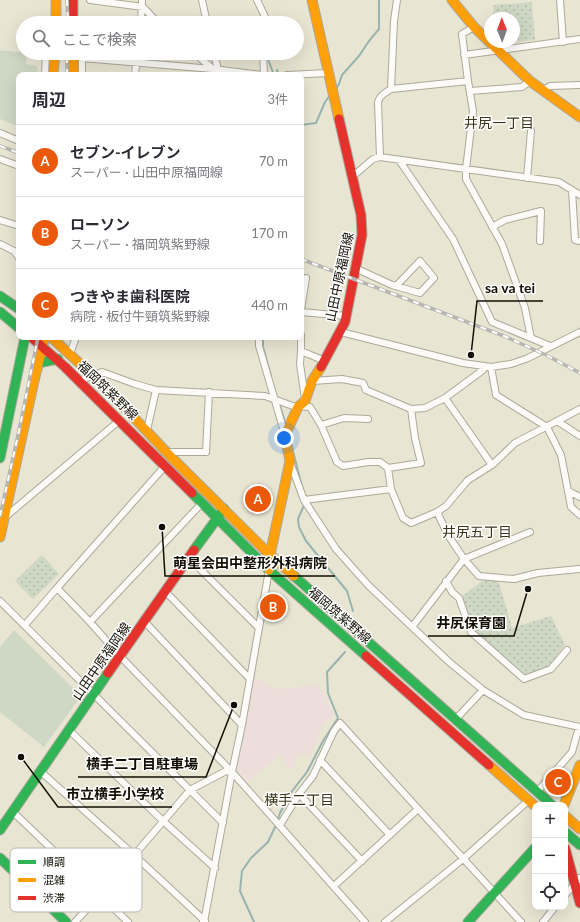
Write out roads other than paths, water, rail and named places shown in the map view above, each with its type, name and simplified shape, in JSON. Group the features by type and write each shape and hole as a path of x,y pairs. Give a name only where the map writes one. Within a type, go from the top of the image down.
{"main road":[{"path":"56,0 56,16"},
{"path":"73,0 74,16"},
{"name":"山田中原福岡線","path":"287,431 299,404 341,332 346,316 362,235 361,215 312,0"},
{"path":"452,0 498,51 530,80 580,117"},
{"path":"53,72 54,60"},
{"path":"73,60 74,72"},
{"path":"0,296 16,307"},
{"path":"0,312 16,325"},
{"path":"0,458 24,340"},
{"name":"福岡筑紫野線","path":"55,340 147,430 270,555 549,802"},
{"path":"0,537 2,520 44,341"},
{"name":"福岡筑紫野線","path":"44,341 58,359 79,381 120,420 268,570 532,803"},
{"path":"38,363 58,359"},
{"path":"268,570 290,461 287,431"},
{"name":"山田中原福岡線","path":"0,830 188,557 224,508"},
{"path":"565,802 580,765"},
{"path":"568,816 580,822"},
{"path":"568,818 580,829"},
{"path":"568,835 580,845"},
{"path":"468,922 532,851"},
{"path":"568,856 577,881 580,903"},
{"path":"0,858 10,868"},
{"path":"56,912 66,922"}],"street":[{"path":"90,0 142,7 151,16"},
{"path":"141,16 142,0"},
{"path":"202,0 205,16"},
{"path":"257,0 265,16"},
{"path":"391,89 394,21 397,0"},
{"path":"560,0 563,42"},
{"path":"474,26 462,34 472,111 466,179 502,244 525,308 531,338"},
{"path":"464,55 580,39"},
{"path":"45,72 46,60"},
{"path":"82,60 82,72"},
{"path":"116,60 228,72"},
{"path":"135,72 136,60"},
{"path":"203,60 216,71"},
{"path":"215,60 216,71"},
{"path":"263,60 263,72"},
{"path":"304,74 328,73"},
{"path":"470,91 522,87 530,80"},
{"path":"380,157 379,99 383,94 391,89 468,81"},
{"path":"543,90 550,86 580,85"},
{"path":"527,178 532,131"},
{"path":"0,133 16,140"},
{"path":"352,177 373,159 380,157 559,182 580,195"},
{"path":"0,159 16,165"},
{"path":"399,160 453,239 492,322 550,346"},
{"path":"572,190 575,240 580,241"},
{"path":"492,227 505,220 542,211 540,241"},
{"path":"0,220 16,225"},
{"path":"0,244 14,251 16,254"},
{"path":"355,268 396,286 420,293 434,278 420,260 396,286"},
{"path":"304,291 306,278"},
{"path":"304,311 346,316"},
{"path":"341,332 463,363 488,366 511,364 528,358 580,332"},
{"path":"70,354 75,340"},
{"path":"259,340 259,346 275,399 287,431"},
{"path":"299,404 301,340"},
{"path":"301,351 325,361"},
{"path":"312,381 342,379 363,383 366,390 411,409 425,408 445,398 488,366"},
{"path":"488,366 496,395 547,427 561,455 572,507 580,516"},
{"path":"79,381 102,372 156,390 265,396 310,407 321,425 337,462 343,466 368,462 380,462 388,468 391,489 403,518 411,523 437,512 446,506 468,480 492,465 515,443 580,409"},
{"path":"147,430 156,390"},
{"path":"167,452 206,452 209,392"},
{"path":"445,398 492,465"},
{"path":"388,468 421,463 415,438 411,409"},
{"path":"321,425 344,418 368,419"},
{"path":"2,520 120,420"},
{"path":"557,421 580,436"},
{"path":"290,461 304,499 336,549 368,585 412,627 483,690 524,715 579,727 572,752 537,792"},
{"path":"25,625 165,466"},
{"path":"304,499 391,489"},
{"path":"568,491 580,497"},
{"path":"90,622 202,503"},
{"path":"437,512 448,535 464,559 479,576 514,579 558,570 580,568"},
{"path":"412,627 464,559 530,532"},
{"path":"188,557 258,628"},
{"path":"204,922 242,725 268,570"},
{"path":"446,581 452,592 458,598 471,632 524,679 551,670 567,650"},
{"path":"57,588 120,656 232,772 365,922"},
{"path":"166,591 250,678"},
{"path":"0,601 223,823"},
{"path":"144,622 242,725"},
{"path":"455,720 483,690"},
{"path":"277,822 313,776 334,731 340,723 521,922"},
{"path":"69,730 163,821 215,868"},
{"path":"320,760 390,835"},
{"path":"40,771 126,848"},
{"path":"140,848 190,790 226,771 232,772"},
{"path":"299,794 362,861"},
{"path":"385,922 532,803"},
{"path":"334,886 418,809"},
{"path":"12,811 51,848"},
{"path":"142,863 204,922"},
{"path":"568,892 577,881"},
{"path":"543,922 553,910"},
{"path":"75,922 84,912"},
{"path":"118,912 128,922"}],"waterway":[{"path":"336,89 342,75 359,56 379,29 379,0"},
{"path":"268,60 273,72"},
{"path":"304,125 316,123 325,102 330,95"},
{"path":"263,340 263,347 271,376"},
{"path":"279,403 286,425"},
{"path":"291,443 302,487"},
{"path":"305,503 298,519 299,527 306,541 347,591 353,611"},
{"path":"254,922 240,891 242,871 251,858 268,842 280,813 292,791 307,772 323,741 338,718 328,693 327,672 345,652"}],"railway":[{"path":"67,0 68,16"},
{"path":"67,60 67,72"},
{"path":"0,146 16,152"},
{"path":"304,260 504,336 546,355 580,373"},
{"path":"0,516 37,340"}],"place":[{"name":"sa va tei","path":"471,355"},
{"name":"セブン-イレブン","path":"258,499"},
{"name":"萌星会田中整形外科病院","path":"162,527"},
{"name":"井尻保育園","path":"528,589"},
{"name":"ローソン","path":"273,607"},
{"name":"横手二丁目駐車場","path":"234,705"},
{"name":"市立横手小学校","path":"21,757"},
{"name":"つきやま歯科医院","path":"558,782"}],"district":[{"name":"井尻一丁目","path":"499,123"},
{"name":"井尻五丁目","path":"477,532"},
{"name":"横手二丁目","path":"299,800"}]}
